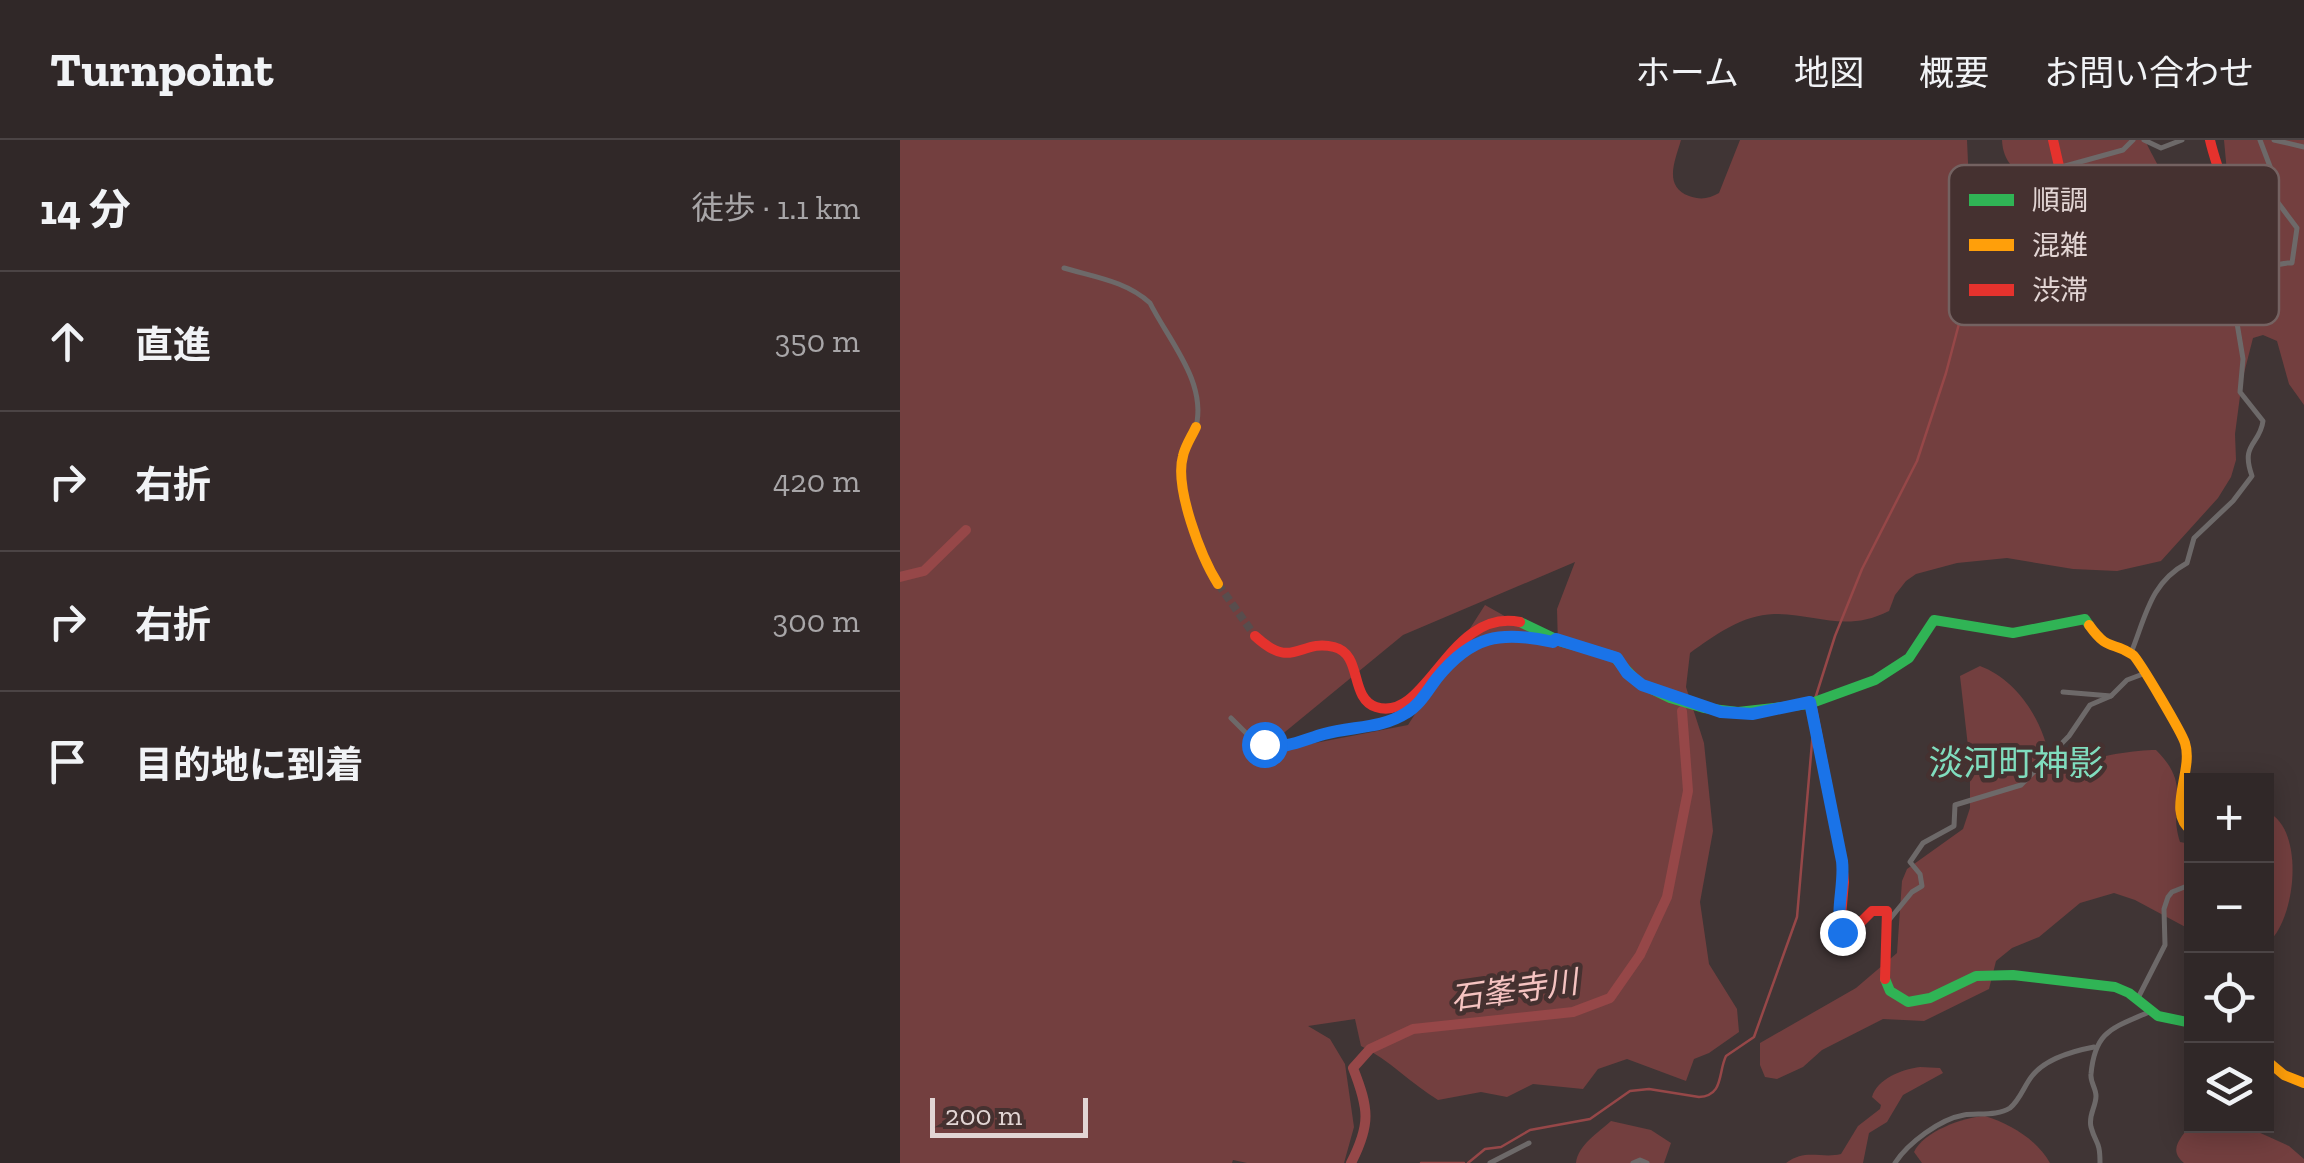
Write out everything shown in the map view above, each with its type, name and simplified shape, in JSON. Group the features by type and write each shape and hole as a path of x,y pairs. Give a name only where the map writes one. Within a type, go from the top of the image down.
{"street":[{"path":"2053,140 2057,165"},
{"path":"2069,165 2123,150 2133,140"},
{"path":"2144,140 2161,148 2182,140"},
{"path":"2210,140 2215,165"},
{"path":"2260,140 2269,165"},
{"path":"2274,140 2304,148"},
{"path":"2279,203 2291,216 2297,237 2292,263 2279,263"},
{"path":"1064,268 1139,292 1150,302 1196,388 1201,409 1182,457 1182,468 1198,555 1218,584"},
{"path":"2131,653 2154,594 2167,574 2187,563 2194,538 2252,476 2248,456 2264,421 2240,392 2244,359 2238,325"},
{"path":"1255,636 1264,647 1282,654 1340,648 1353,662 1367,701 1384,709 1404,706 1458,640 1482,623 1517,620 1556,639 1617,658 1642,685 1721,712 1752,714 1862,686 1900,664 1921,643 1934,620 2013,633 2086,619 2102,643 2131,653 2185,742 2185,773"},
{"path":"1231,718 1249,736 1276,748 1330,732 1377,725 1417,706 1440,675 1471,645 1502,636 1553,642 1556,639"},
{"path":"2143,674 2127,680 2111,696 2094,701 2069,736 2021,785 1955,804 1954,826 1923,843 1910,862 1920,874 1922,886 1889,920 1885,975 1895,996 1906,1002 1920,1002 1970,977 1985,974 2103,984 2138,998 2150,1012 2184,1021"},
{"path":"2063,692 2111,696"},
{"path":"1810,702 1842,861 1840,928 1845,933 1855,931 1878,909 1887,912 1889,920"},
{"path":"2184,782 2179,816 2184,826"},
{"path":"2138,998 2166,945 2164,909 2168,897 2184,887"},
{"path":"2100,1163 2102,1148 2090,1117 2096,1098 2090,1076 2094,1047 2104,1033 2150,1012"},
{"path":"1895,1163 1902,1152 1949,1118 2004,1111 2016,1102 2043,1065 2075,1050 2094,1047"},
{"path":"2274,1067 2304,1083"},
{"path":"1490,1163 1529,1143"},
{"path":"1632,1163 1647,1163"}],"shaded area":[{"path":"900,140 1681,140 1674,164 1676,186 1689,196 1708,198 1719,193 1740,140 1967,140 1968,165 1949,165 1949,325 2279,325 2279,165 2226,165 2224,140 2304,140 2304,405 2289,384 2277,341 2263,335 2253,338 2242,381 2236,460 2231,477 2218,498 2161,561 2117,571 2073,569 2007,558 1957,563 1916,574 1895,595 1889,611 1873,617 1845,622 1762,615 1729,627 1690,653 1686,687 1704,743 1713,831 1700,902 1709,964 1737,1009 1739,1032 1694,1059 1686,1081 1627,1059 1598,1069 1583,1089 1533,1084 1507,1097 1481,1092 1438,1100 1361,1046 1355,1019 1308,1026 1330,1039 1345,1064 1354,1127 1344,1163 900,1163","holes":["1575,562 1557,609 1558,646 1485,605 1408,725 1258,754 1403,635"]},
{"path":"2002,140 2145,140 2159,165 2012,165"},
{"path":"1980,666 2007,682 2037,720 2050,766 2058,771 2120,753 2156,750 2174,774 2176,785 2177,828 2180,842 2184,843 2184,926 2114,893 2080,903 2039,937 2012,948 1996,961 1989,989 1924,1021 1883,1019 1822,1050 1803,1067 1777,1079 1765,1077 1760,1065 1760,1043 1856,988 1897,953 1902,881 1907,869 1963,829 1970,808 1970,764 1960,676"},
{"path":"2274,817 2287,835 2293,874 2285,914 2274,935"},
{"path":"1920,1067 1940,1068 1943,1073 1903,1095 1887,1122 1869,1133 1863,1163 1786,1163 1800,1156 1841,1154 1858,1126 1880,1109 1881,1105 1872,1097 1879,1085 1898,1073"},
{"path":"1985,1116 2022,1134 2050,1163 1922,1163 1914,1152 1926,1138 1945,1127"},
{"path":"1611,1121 1651,1130 1671,1143 1664,1163 1576,1163 1585,1145"},
{"path":"2184,1133 2260,1133 2289,1146 2304,1163 2184,1163 2177,1152"}],"waterway":[{"path":"1815,699 1862,569 1917,461 1959,325"},
{"path":"900,577 924,571 966,530"},
{"name":"石峯寺川","path":"1351,1163 1366,1116 1353,1068 1370,1049 1413,1029 1573,1012 1610,998 1640,955 1667,897 1688,791 1682,711"},
{"path":"1468,1163 1485,1149 1501,1147 1530,1130 1590,1119 1630,1091 1649,1089 1699,1097 1713,1092 1726,1056 1754,1037 1797,917 1813,731"},
{"path":"1421,1163 1464,1163"}],"tunnel":[{"path":"1218,584 1255,636"}],"traffic: fast":[{"path":"1520,622 1562,642 1613,656 1639,683 1670,698 1738,712 1809,704 1875,680 1909,658 1934,620 2013,633 2085,619 2089,625"},
{"path":"1885,979 1890,991 1908,1002 1930,998 1976,976 2013,975 2115,987 2158,1016 2184,1021"}],"traffic: slow":[{"path":"1196,427 1183,456 1182,485 1197,540 1218,584"},
{"path":"2089,625 2106,643 2133,655 2151,682 2185,743 2185,773"},
{"path":"2184,778 2180,803 2184,823"},
{"path":"2274,1067 2304,1083"}],"traffic: jam":[{"path":"2053,140 2059,165"},
{"path":"2210,140 2217,165"},
{"path":"1255,636 1279,652 1322,645 1343,651 1368,702 1376,707 1394,708 1410,699 1475,631 1496,622 1520,622"},
{"path":"1811,703 1842,861 1840,928 1850,933 1872,911 1887,911 1885,979"}],"district":[{"name":"淡河町神影","path":"2016,763"}],"route":[{"path":"1264,744 1276,748 1403,716 1417,706 1464,649 1502,636 1553,642 1556,639 1611,655 1642,685 1721,712 1752,714 1810,702 1842,861 1842,932"}]}
